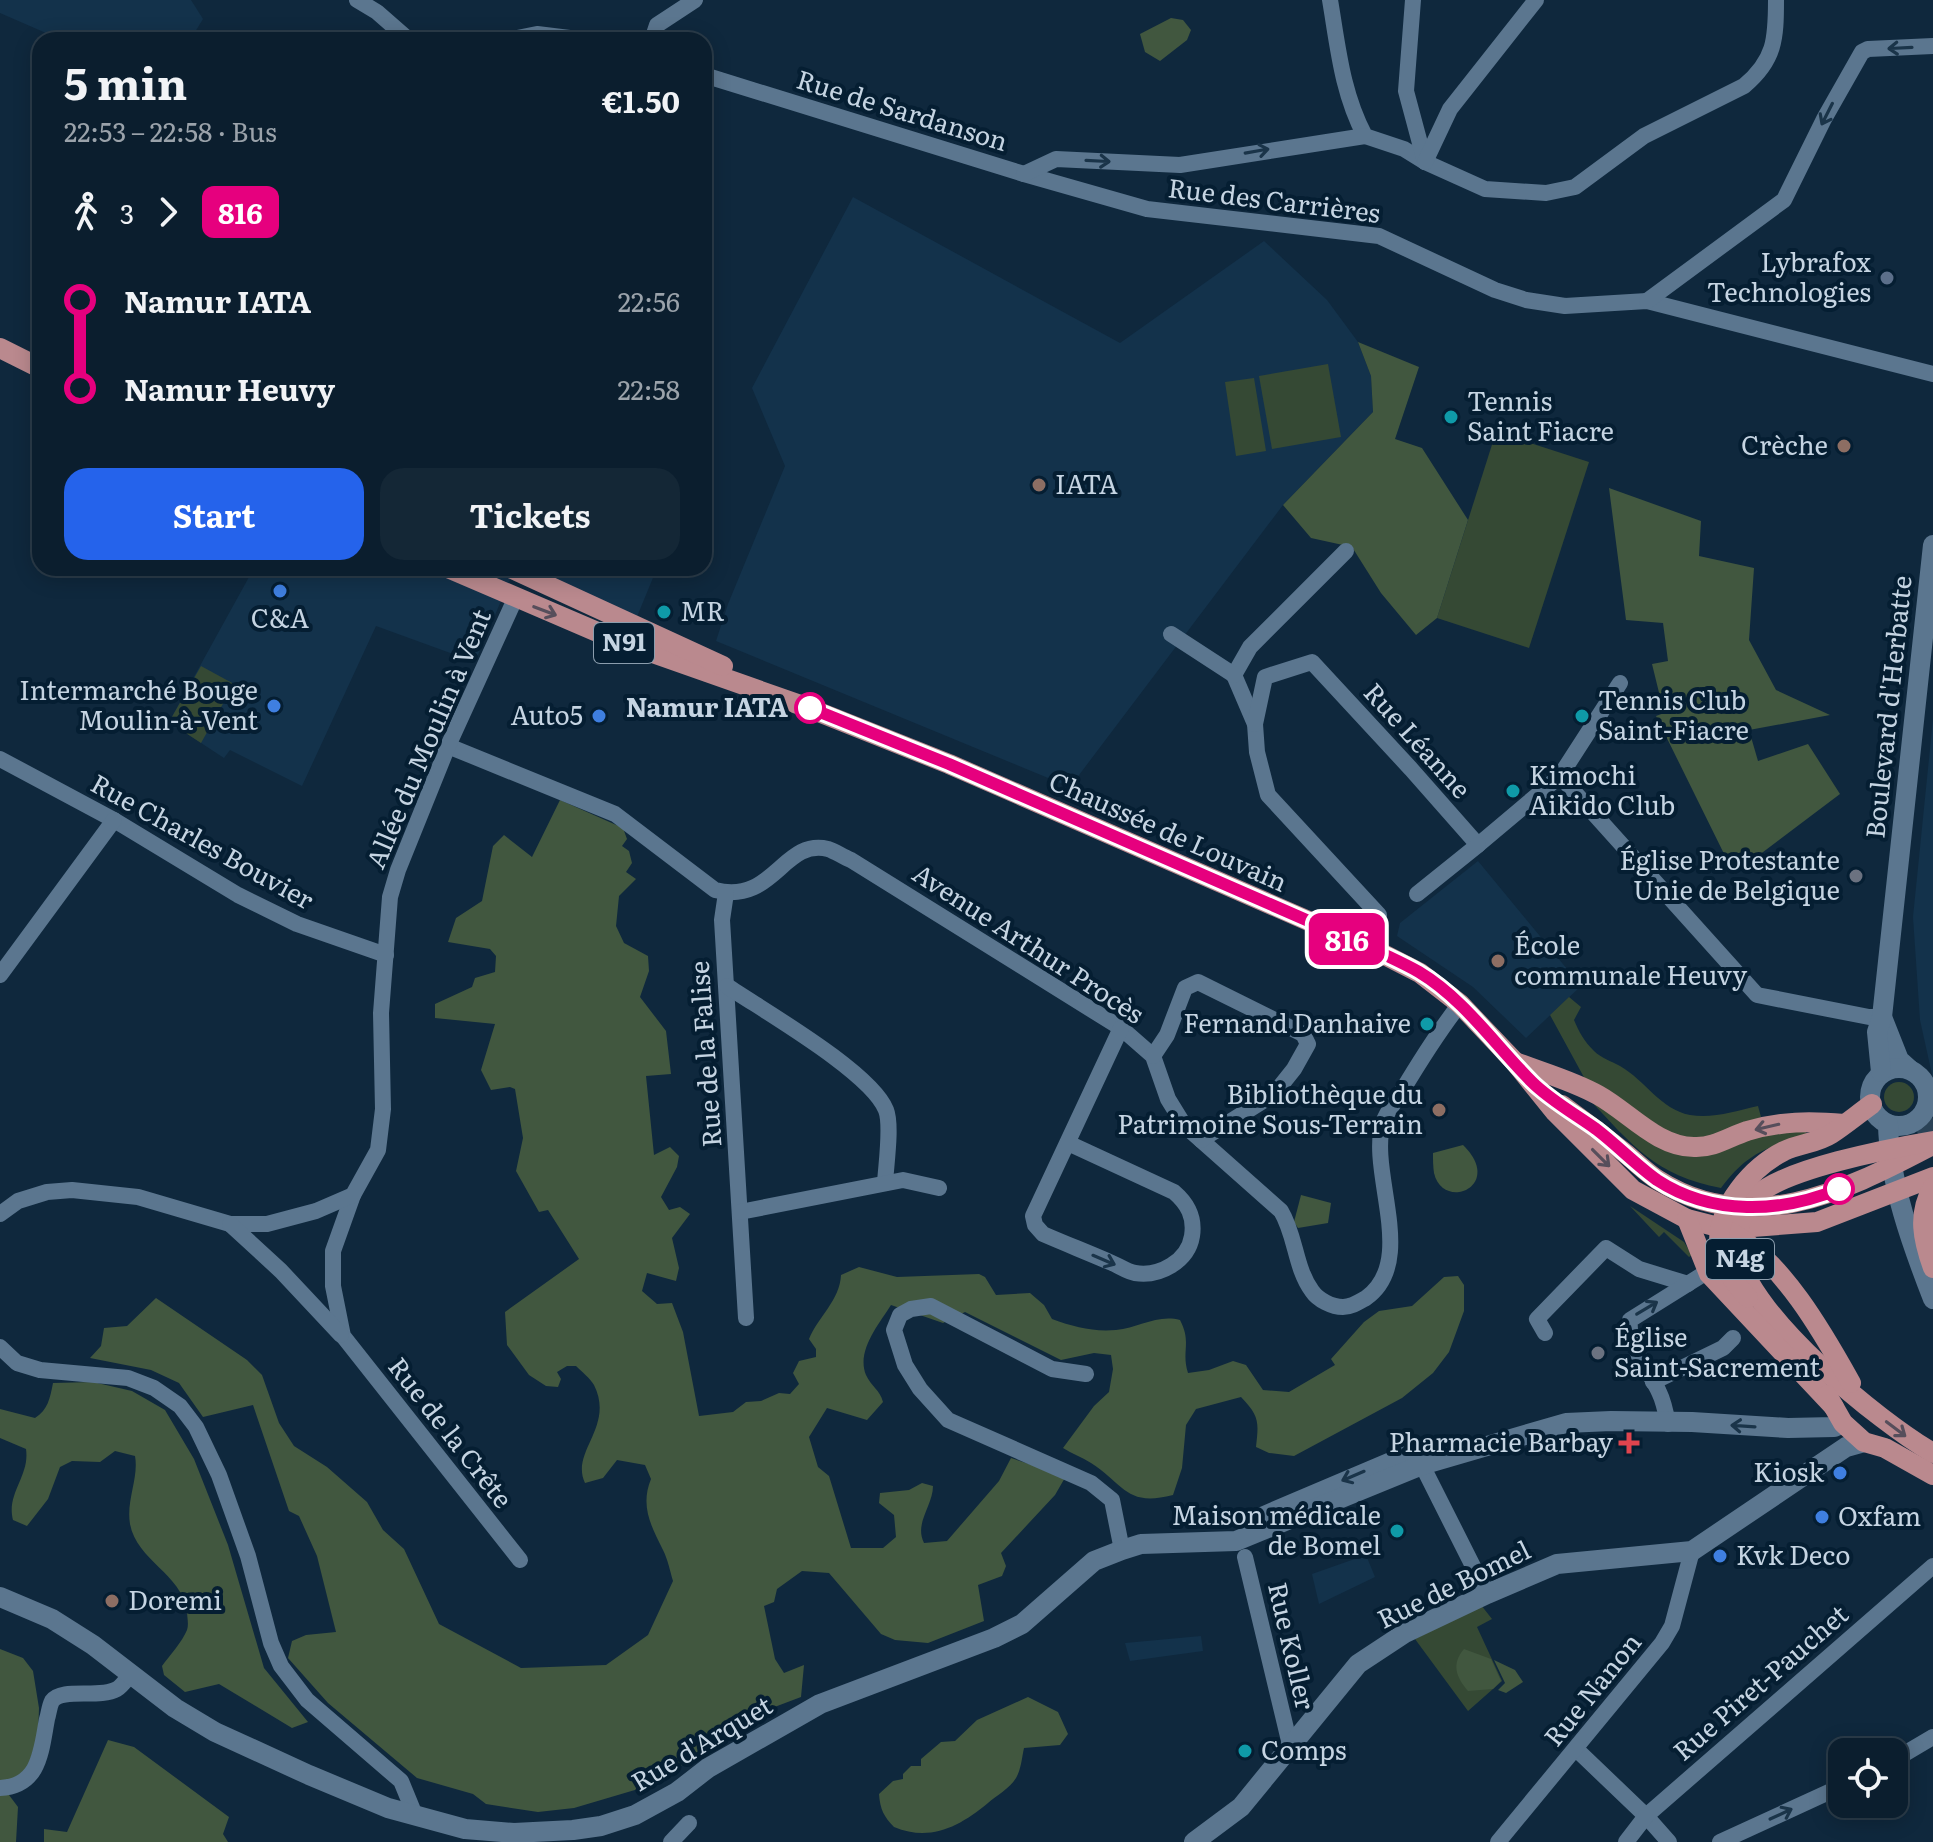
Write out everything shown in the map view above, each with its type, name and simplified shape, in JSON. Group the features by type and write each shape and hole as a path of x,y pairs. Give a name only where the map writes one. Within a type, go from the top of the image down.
{"main road":[{"path":"0,348 32,364"},
{"name":"Chaussée de Louvain","path":"465,576 616,640 806,707 949,764 1375,950 1420,973 1460,1004 1514,1061 1555,1112 1633,1190 1751,1245 1765,1258 1823,1335 1861,1401"},
{"path":"514,576 515,599"},
{"name":"Chaussée de Louvain","path":"527,576 806,707"},
{"path":"588,627 596,607"},
{"path":"1514,1061 1599,1095 1669,1143 1705,1147 1746,1132 1805,1120 1844,1124"},
{"name":"N91","path":"1533,1084 1657,1179 1679,1191 1737,1207 1770,1207 1817,1198 1888,1169 1933,1143"},
{"path":"1772,1313 1747,1297 1726,1270 1719,1245 1722,1221 1744,1183 1760,1167 1785,1151 1829,1136 1872,1104"},
{"name":"N4g","path":"1933,1143 1880,1150 1784,1178 1764,1188 1752,1199 1742,1218 1738,1236 1738,1254 1755,1290 1803,1349 1897,1432 1933,1453"},
{"path":"1933,1177 1817,1222 1793,1226 1706,1224 1709,1274 1864,1442 1885,1448 1933,1475"},
{"path":"1933,1187 1925,1200 1922,1222 1924,1243 1933,1268"},
{"path":"1803,1349 1838,1415"}],"street":[{"path":"357,0 400,32"},
{"path":"655,32 657,25 695,0"},
{"path":"1330,0 1344,86 1365,136 1404,149 1485,189 1546,193 1575,187 1644,136 1726,96 1757,75 1773,49 1776,0"},
{"path":"1413,0 1406,91 1425,162"},
{"path":"1425,162 1450,109 1536,0"},
{"path":"1647,301 1784,200 1858,56 1868,49 1933,46"},
{"name":"Rue de Sardanson","path":"712,77 1024,174 1056,159 1180,165 1365,136"},
{"name":"Rue des Carrières","path":"1024,174 1147,209 1379,236 1495,290 1526,300 1565,306 1647,301 1933,374"},
{"name":"Boulevard d'Herbatte","path":"1881,1072 1877,1032 1882,1017 1933,545"},
{"path":"1234,675 1250,647 1346,551"},
{"name":"Allée du Moulin à Vent","path":"353,1195 378,1150 383,1109 381,1013 390,897 448,746 515,599"},
{"path":"1171,634 1234,675 1255,724 1259,763 1268,795 1379,915 1375,950"},
{"name":"Rue Léanne","path":"1255,724 1265,677 1312,662 1478,845"},
{"path":"1417,894 1560,776 1620,683"},
{"path":"448,746 615,814 715,890 726,893"},
{"name":"Rue Charles Bouvier","path":"0,759 114,820 238,895 285,919 386,955"},
{"path":"1560,776 1757,995 1882,1017"},
{"path":"0,975 114,820"},
{"name":"Avenue Arthur Procès","path":"726,893 744,892 768,881 791,857 808,849 827,849 851,860 1121,1028 1153,1056 1175,1112 1201,1140 1281,1211 1289,1225 1306,1282 1314,1294 1330,1305 1343,1307 1355,1305 1376,1290 1386,1273 1390,1233 1380,1144 1383,1121 1434,1037 1460,1004"},
{"name":"Rue de la Falise","path":"726,893 722,920 746,1318"},
{"path":"1153,1056 1167,1035 1185,988 1198,982 1303,1034 1308,1044 1294,1069 1274,1094 1201,1140"},
{"path":"727,986 862,1077 881,1100 888,1113 885,1183"},
{"name":"Boulevard d'Herbatte","path":"1882,1017 1894,1050 1909,1069"},
{"path":"1068,1143 1174,1192 1186,1203 1191,1216 1192,1234 1187,1250 1174,1266 1135,1273 1043,1234 1035,1225 1033,1216 1121,1028"},
{"path":"1900,1067 1909,1069 1924,1083 1927,1092 1925,1109 1914,1122 1898,1127 1877,1115 1871,1090 1881,1072 1900,1067"},
{"path":"1888,1124 1888,1148 1911,1242 1933,1299"},
{"path":"740,1212 903,1180 939,1188"},
{"path":"0,1214 18,1201 47,1192 72,1190 138,1197 230,1224 267,1224 316,1211 353,1195"},
{"name":"Rue de la Crête","path":"343,1336 333,1286 333,1251 353,1195"},
{"name":"Rue de la Crête","path":"230,1224 281,1271 343,1336 520,1560"},
{"path":"1545,1333 1537,1319 1606,1248 1639,1269 1688,1284"},
{"path":"1668,1424 1660,1394 1632,1337 1630,1320 1709,1274"},
{"path":"1086,1374 1052,1369 931,1306 911,1309 900,1315 894,1330 905,1365 920,1389 948,1420 1091,1483 1112,1500 1122,1550"},
{"path":"1653,1382 1723,1348 1733,1338"},
{"path":"0,1347 17,1363 40,1370 128,1378 154,1388 180,1406 196,1427 219,1475 248,1556 271,1643 281,1666 307,1700 401,1781 415,1815"},
{"path":"1837,1453 1838,1415"},
{"name":"Rue d'Arquet","path":"0,1597 52,1619 93,1645 175,1708 215,1732 388,1808 465,1829 514,1833 601,1826 635,1815 677,1792 708,1768 820,1704 994,1638 1022,1624 1094,1561 1122,1550 1141,1544 1236,1541 1422,1465 1566,1423 1692,1422 1788,1428 1834,1427 1838,1415"},
{"name":"Rue de Bomel","path":"1194,1842 1241,1807 1358,1664 1405,1633 1557,1564 1692,1551 1837,1453 1864,1442"},
{"path":"1422,1465 1487,1594"},
{"name":"Rue Nanon","path":"1498,1842 1662,1643 1672,1626 1692,1551"},
{"name":"Rue Koller","path":"1245,1557 1290,1745"},
{"name":"Rue Piret-Pauchet","path":"1626,1842 1646,1816 1933,1566"},
{"path":"0,1788 18,1785 31,1777 54,1698 66,1693 92,1695 110,1691 119,1688 130,1675"},
{"path":"1908,1752 1933,1737"},
{"path":"1576,1749 1669,1842"},
{"path":"1720,1842 1828,1792"},
{"path":"671,1842 689,1823"}],"shaded area":[{"path":"0,0 191,0 203,19 195,32 44,32 0,13"},
{"name":"IATA","path":"853,197 1120,343 1264,241 1327,300 1358,342 1371,376 1373,412 1283,505 1070,787 716,641 728,604 785,466 752,388"},
{"path":"250,576 512,576 475,662 376,626 302,786 230,750 224,758 169,722"},
{"path":"534,576 654,576 634,624"},
{"path":"1933,719 1933,1079 1920,1020 1913,917"},
{"name":"École communale Heuvy","path":"1478,861 1581,986 1526,1038 1473,987 1397,936 1400,923"},
{"path":"1366,1555 1375,1577 1319,1604 1312,1574"},
{"path":"1201,1636 1203,1651 1130,1661 1125,1643"}],"green space":[{"path":"1171,18 1183,20 1191,30 1187,40 1160,61 1145,52 1140,34"},
{"path":"1358,342 1419,367 1395,439 1422,448 1468,520 1437,618 1416,635 1381,593 1352,547 1311,538 1283,505 1373,412 1371,376"},
{"path":"1328,364 1341,437 1272,449 1259,376"},
{"path":"1254,378 1266,451 1236,456 1225,382"},
{"path":"1496,432 1589,462 1529,648 1437,618"},
{"path":"1609,488 1701,521 1699,556 1754,568 1749,640 1776,690 1830,715 1749,730 1758,761 1808,744 1840,794 1734,874 1656,716 1664,713 1652,664 1668,661 1663,623 1626,620"},
{"path":"201,666 234,684 201,743 169,722"},
{"path":"560,800 623,828 627,839 622,846 629,851 632,863 626,872 636,879 619,896 616,926 624,943 648,956 649,971 640,997 666,1031 671,1074 646,1076 654,1155 670,1147 679,1156 677,1167 661,1197 669,1210 680,1207 690,1214 672,1238 679,1268 676,1281 647,1273 642,1291 657,1304 672,1303 683,1332 699,1416 733,1412 746,1402 761,1401 779,1393 790,1394 799,1384 793,1373 799,1361 816,1357 816,1349 809,1339 837,1292 841,1275 859,1267 897,1277 979,1274 985,1277 996,1295 1030,1293 1044,1305 1052,1319 1084,1328 1116,1330 1156,1320 1180,1320 1184,1328 1188,1373 1209,1370 1233,1361 1246,1365 1263,1390 1289,1392 1335,1365 1331,1359 1364,1322 1379,1311 1412,1306 1444,1277 1458,1276 1464,1285 1464,1311 1449,1352 1433,1373 1402,1398 1294,1456 1269,1453 1256,1447 1256,1419 1241,1397 1196,1409 1186,1425 1182,1468 1173,1495 1145,1498 1127,1492 1091,1463 1063,1448 1094,1406 1109,1392 1113,1369 1111,1355 1094,1353 1061,1360 965,1312 943,1323 891,1305 870,1338 864,1357 866,1375 883,1402 867,1420 827,1408 809,1437 818,1467 829,1476 851,1548 883,1548 896,1537 894,1515 879,1503 880,1493 909,1490 922,1483 933,1486 922,1521 922,1536 924,1543 947,1541 999,1481 1011,1458 1066,1476 1055,1495 1001,1553 1006,1566 1002,1576 978,1585 984,1621 928,1643 895,1640 881,1634 829,1573 802,1571 777,1589 774,1602 764,1606 775,1659 784,1673 804,1665 801,1697 722,1727 706,1751 645,1787 574,1808 538,1812 486,1804 473,1794 417,1778 328,1703 288,1658 292,1641 306,1635 336,1632 317,1556 299,1516 289,1511 253,1405 203,1417 179,1383 151,1370 90,1358 101,1346 104,1328 127,1326 156,1298 247,1360 262,1375 279,1423 294,1446 327,1467 367,1502 383,1530 404,1549 439,1624 521,1668 606,1665 648,1635 673,1581 648,1516 647,1498 651,1479 645,1465 617,1460 603,1478 585,1483 583,1461 599,1414 594,1385 576,1366 567,1366 557,1372 561,1379 558,1387 546,1386 529,1375 507,1345 505,1312 579,1259 548,1210 539,1212 516,1171 523,1138 515,1089 491,1090 481,1070 495,1024 435,1018 435,1004 472,987 475,978 495,972 496,956 490,949 448,942 456,918 482,901 493,846 504,835 532,857"},
{"path":"1569,997 1581,1007 1574,1020 1590,1047 1629,1072 1670,1107 1690,1115 1707,1116 1758,1106 1761,1117 1701,1140 1682,1139 1665,1131 1586,1081 1550,1015"},
{"path":"1899,1082 1910,1086 1914,1097 1910,1108 1899,1112 1888,1108 1884,1097 1888,1086"},
{"path":"1589,1099 1653,1140 1742,1140 1805,1127 1807,1136 1758,1153 1739,1167 1721,1188 1698,1183 1662,1167 1633,1144"},
{"path":"1463,1145 1474,1160 1477,1172 1475,1182 1468,1189 1448,1191 1440,1185 1434,1173 1433,1153"},
{"path":"1301,1195 1331,1203 1328,1223 1298,1228 1294,1222"},
{"path":"1630,1206 1684,1242 1692,1255 1689,1257 1664,1232 1659,1237"},
{"path":"93,1382 132,1391 165,1410 194,1459 228,1545 264,1668 308,1722 292,1728 219,1684 185,1692 164,1675 162,1666 187,1630 187,1611 177,1587 134,1537 129,1515 135,1456 115,1451 100,1462 72,1461 60,1467 48,1499 27,1526 13,1520 13,1501 25,1468 26,1449 0,1438 0,1409 35,1418 46,1407 53,1383"},
{"path":"1481,1605 1492,1619 1477,1627 1502,1681 1468,1711 1415,1639"},
{"path":"0,1649 23,1658 33,1671 39,1708 38,1738 25,1774 0,1783"},
{"path":"1464,1649 1491,1659 1501,1681 1493,1689 1468,1691 1464,1686 1456,1665"},
{"path":"1494,1660 1515,1670 1523,1682 1506,1693 1498,1690 1505,1683"},
{"path":"1028,1697 1058,1712 1068,1734 1060,1745 1024,1748 1013,1782 977,1812 955,1825 944,1830 920,1833 894,1827 885,1816 879,1794 893,1781 903,1779 903,1774 911,1766 921,1766 921,1759 941,1742 955,1741 977,1720"},
{"path":"108,1740 134,1747 229,1817 223,1834 228,1842 44,1842 44,1829 67,1832"},
{"path":"0,1783 18,1807 16,1842 0,1842"}],"tunnel":[{"path":"1920,1115 1933,1142"}],"bus line":[{"name":"816","path":"810,708 949,764 1270,907 1375,950 1420,973 1460,1004 1533,1084 1657,1179 1679,1191 1715,1203 1749,1208 1785,1206 1839,1189"}],"place":[{"name":"Lybrafox Technologies","path":"1887,278"},
{"name":"Tennis Saint Fiacre","path":"1451,417"},
{"name":"Crèche","path":"1844,446"},
{"name":"IATA","path":"1039,485"},
{"name":"C&A","path":"280,591"},
{"name":"MR","path":"664,612"},
{"name":"Intermarché Bouge Moulin-à-Vent","path":"274,706"},
{"name":"Namur IATA","path":"810,708"},
{"name":"Auto5","path":"599,716"},
{"name":"Tennis Club Saint-Fiacre","path":"1582,716"},
{"name":"Kimochi Aikido Club","path":"1513,791"},
{"name":"Église Protestante Unie de Belgique","path":"1856,876"},
{"name":"École communale Heuvy","path":"1498,961"},
{"name":"Fernand Danhaive","path":"1427,1024"},
{"name":"Bibliothèque du Patrimoine Sous-Terrain","path":"1439,1110"},
{"name":"Église Saint-Sacrement","path":"1598,1353"},
{"name":"Pharmacie Barbay","path":"1629,1443"},
{"name":"Kiosk","path":"1840,1473"},
{"name":"Oxfam","path":"1822,1517"},
{"name":"Maison médicale de Bomel","path":"1397,1531"},
{"name":"Kvk Deco","path":"1720,1556"},
{"name":"Doremi","path":"112,1601"},
{"name":"Comps","path":"1245,1751"}]}
